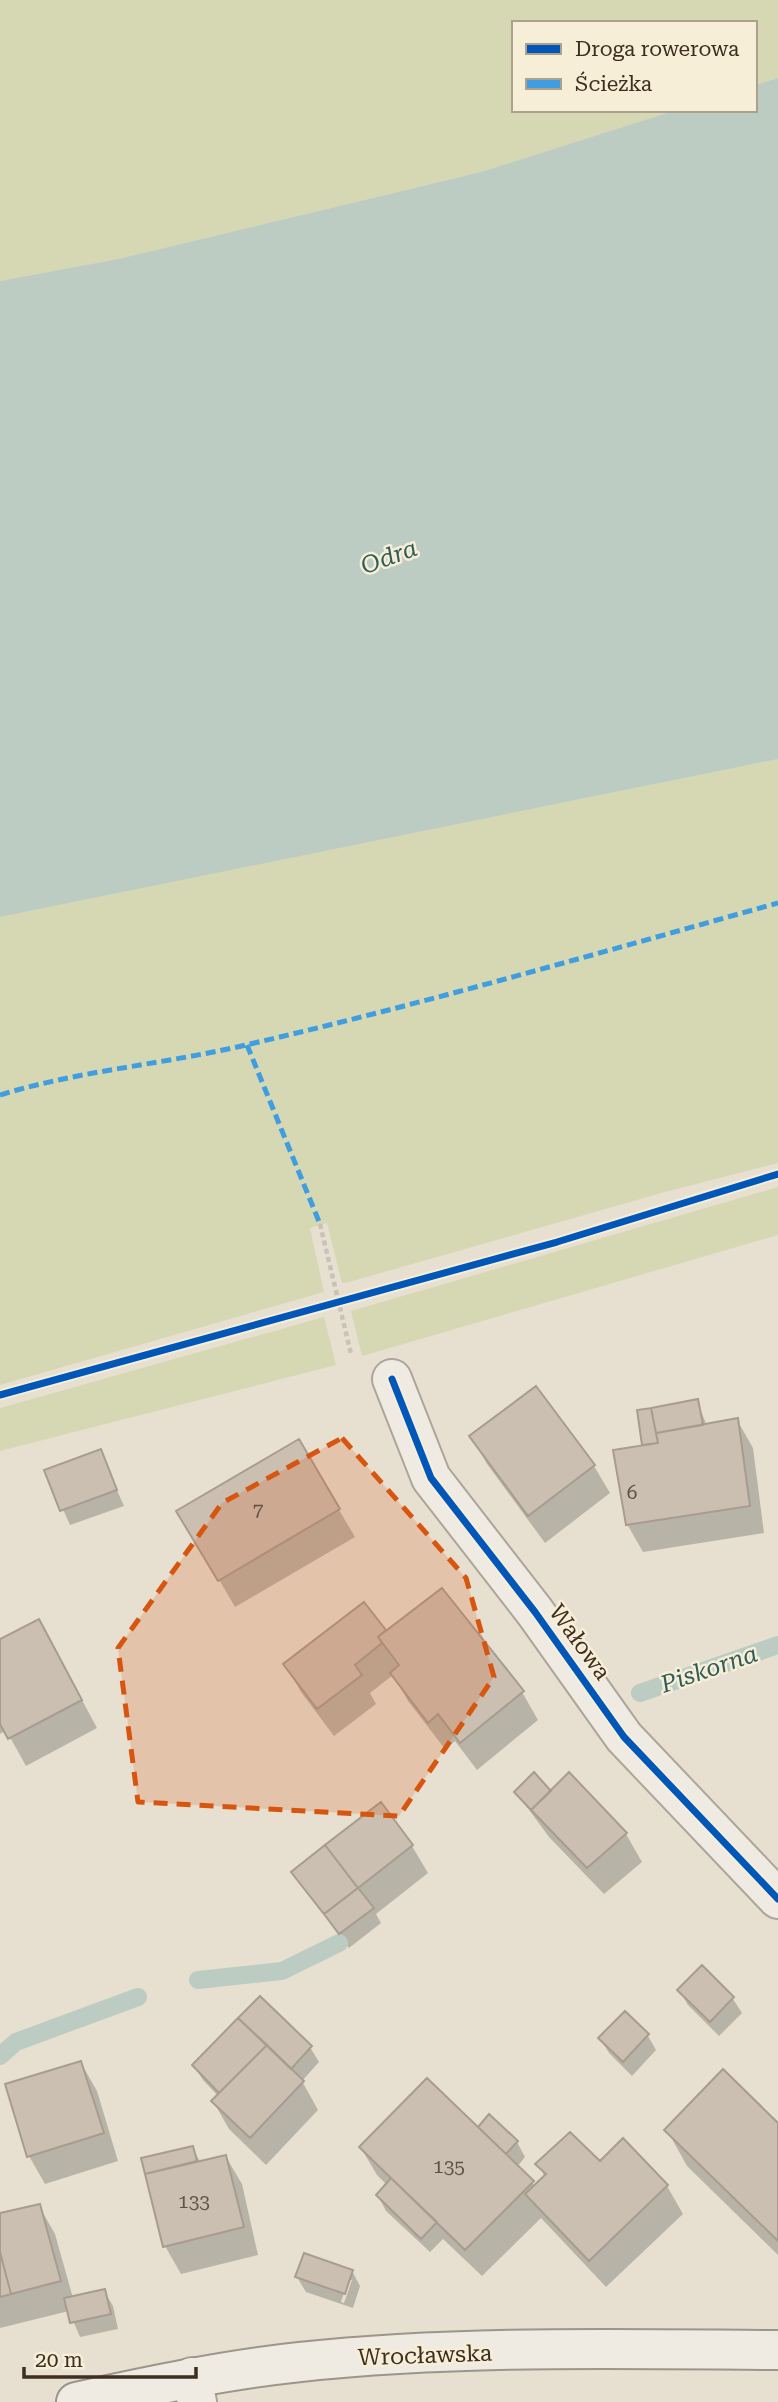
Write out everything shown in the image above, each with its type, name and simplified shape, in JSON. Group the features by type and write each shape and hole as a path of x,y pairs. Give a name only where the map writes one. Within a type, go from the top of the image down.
{"main road":[{"name":"Wałowa","path":"392,1379 431,1478 535,1612 624,1737 778,1899"},
{"name":"Wrocławska","path":"76,2402 194,2390 300,2362 423,2353 778,2350"}],"path":[{"path":"320,1224 354,1364"}],"highlighted area":[{"path":"342,1438 466,1578 494,1677 399,1816 138,1802 118,1648 222,1503"}],"green space":[{"path":"0,0 778,0 778,78 757,84 757,21 512,21 512,112 670,112 481,172 118,259 0,281"},
{"path":"778,759 778,1163 342,1283 327,1223 310,1228 324,1292 0,1385 0,917"},
{"path":"778,1187 778,1235 362,1356 351,1311"},
{"path":"324,1317 336,1365 0,1451 0,1408"}],"water":[{"name":"Odra","path":"778,78 778,759 0,917 0,281 118,259 481,172 670,112 757,112 757,84"}],"building":[{"path":"536,1386 595,1465 528,1516 469,1436"},
{"path":"698,1399 703,1425 656,1433 651,1408"},
{"path":"651,1408 658,1443 642,1445 637,1410"},
{"path":"738,1418 750,1506 626,1525 613,1450 658,1443 656,1433"},
{"path":"299,1439 340,1509 218,1581 176,1511"},
{"path":"101,1449 117,1490 60,1511 44,1470"},
{"path":"442,1588 524,1691 460,1743 438,1714 428,1723 390,1673 399,1665 378,1637"},
{"path":"364,1602 386,1630 378,1637 382,1643 355,1665 362,1675 317,1709 283,1664"},
{"path":"39,1619 82,1700 8,1739 0,1724 0,1639"},
{"path":"534,1772 551,1791 531,1810 514,1792"},
{"path":"569,1772 627,1833 587,1868 531,1810"},
{"path":"381,1802 413,1845 358,1888 325,1845"},
{"path":"325,1845 358,1888 324,1914 291,1872"},
{"path":"358,1888 374,1908 339,1934 324,1914"},
{"path":"702,1965 734,1997 710,2022 677,1990"},
{"path":"260,1996 312,2046 291,2069 238,2018"},
{"path":"625,2011 649,2034 623,2062 598,2038"},
{"path":"238,2018 267,2045 219,2093 192,2065"},
{"path":"267,2045 304,2081 250,2138 211,2101"},
{"path":"81,2061 104,2133 27,2157 5,2084"},
{"path":"723,2069 778,2123 778,2241 664,2130"},
{"path":"427,2078 534,2181 465,2250 359,2147"},
{"path":"489,2114 518,2141 506,2154 478,2127"},
{"path":"570,2132 600,2161 623,2138 668,2185 589,2261 525,2194 546,2174 535,2164"},
{"path":"193,2146 197,2161 145,2174 141,2158"},
{"path":"226,2155 244,2227 163,2247 145,2174"},
{"path":"391,2178 437,2222 421,2239 376,2195"},
{"path":"40,2204 61,2281 11,2294 0,2252 0,2213"},
{"path":"0,2252 11,2294 0,2297"},
{"path":"304,2253 353,2270 345,2294 295,2277"},
{"path":"105,2289 111,2314 70,2323 64,2298"}],"waterway":[{"name":"Piskorna","path":"640,1693 778,1645"},
{"name":"Piskorna","path":"198,1980 282,1971 339,1943"},
{"name":"Piskorna","path":"0,2056 16,2042 138,1997"}],"marked path":[{"path":"0,1095 62,1079 219,1051 382,1012 778,903"},
{"path":"247,1045 320,1224"}],"cycle path":[{"path":"0,1395 557,1242 778,1174"},
{"path":"392,1379 431,1478 535,1612 624,1737 778,1899"}]}
